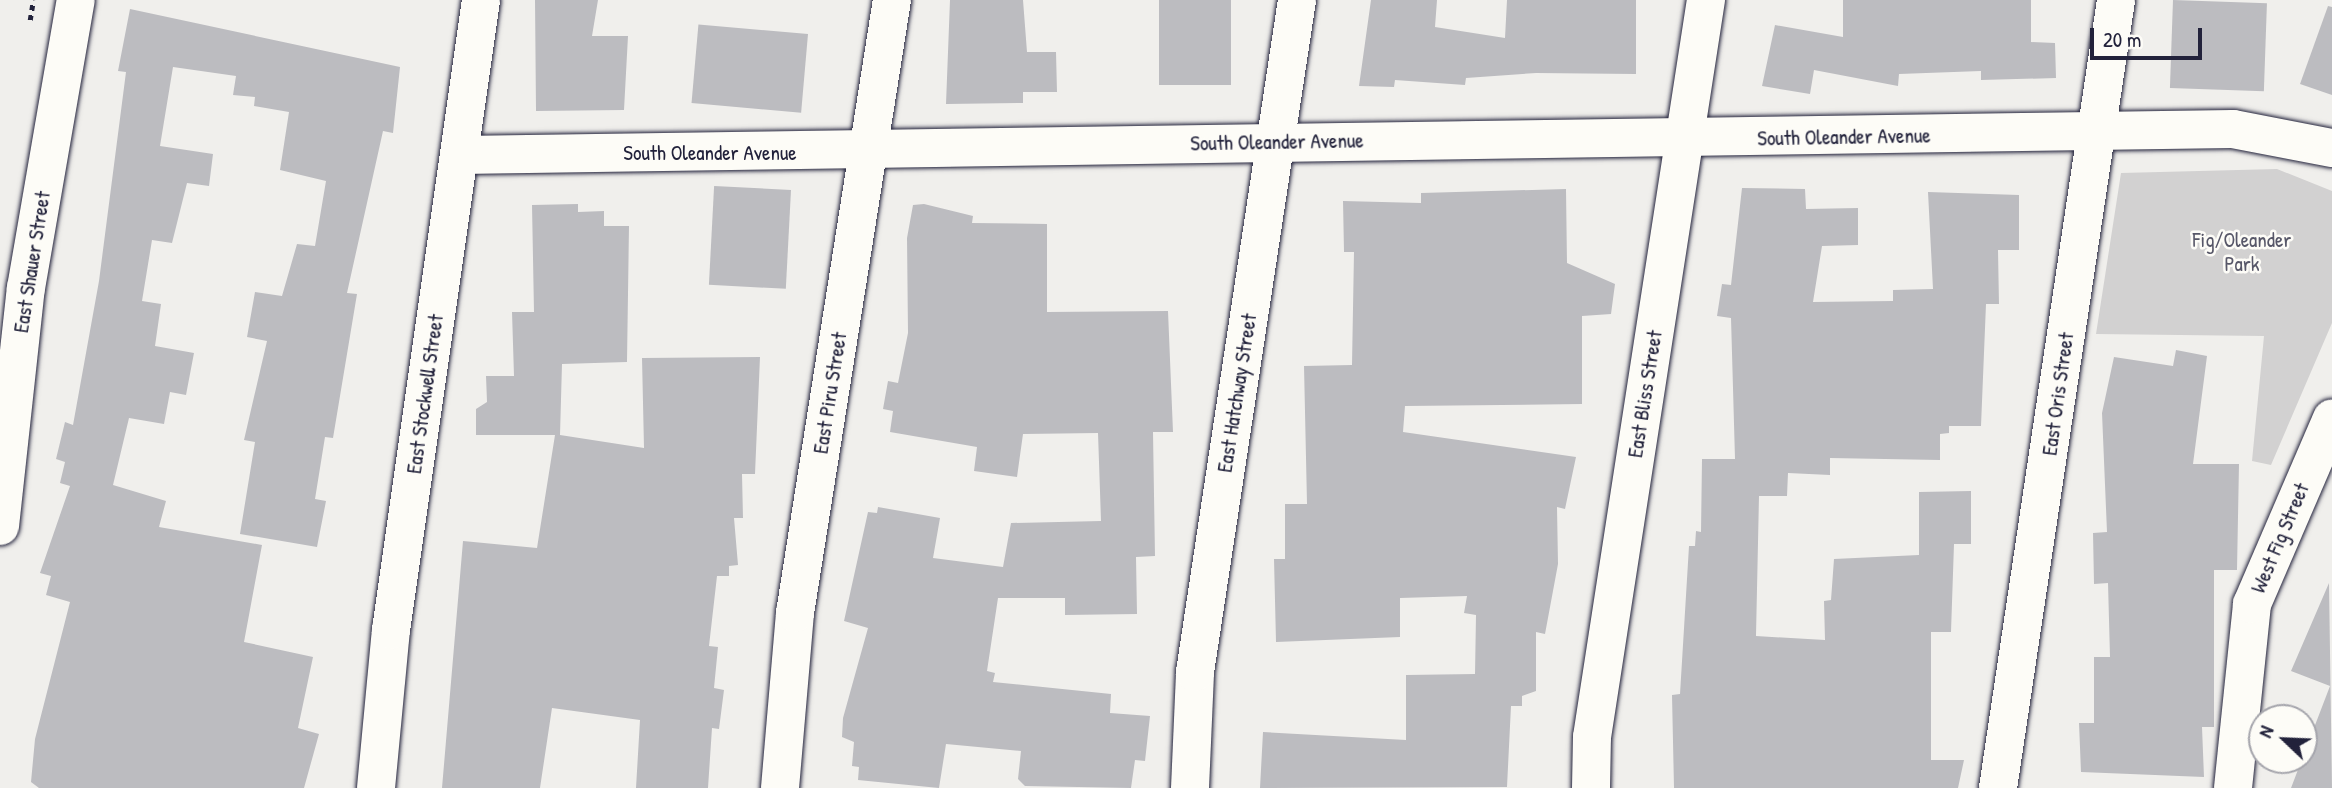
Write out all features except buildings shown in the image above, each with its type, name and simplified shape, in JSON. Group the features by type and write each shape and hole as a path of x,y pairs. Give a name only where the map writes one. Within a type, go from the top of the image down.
{"street":[{"name":"East Shauer Street","path":"0,526 26,288 76,0"},
{"name":"East Stockwell Street","path":"376,788 391,630 481,0"},
{"name":"East Piru Street","path":"780,788 795,613 892,0"},
{"name":"East Hatchway Street","path":"1190,788 1195,672 1297,0"},
{"name":"East Bliss Street","path":"1591,788 1592,737 1706,0"},
{"name":"East Oris Street","path":"1998,788 2116,0"},
{"name":"South Oleander Avenue","path":"460,155 868,152 1275,141 1684,139 2233,129 2332,148"},
{"name":"West Fig Street","path":"2233,788 2252,604 2332,418"}],"green space":[{"name":"Fig/Oleander Park","path":"2277,169 2332,191 2332,323 2271,465 2252,461 2264,336 2096,334 2121,173"}]}
